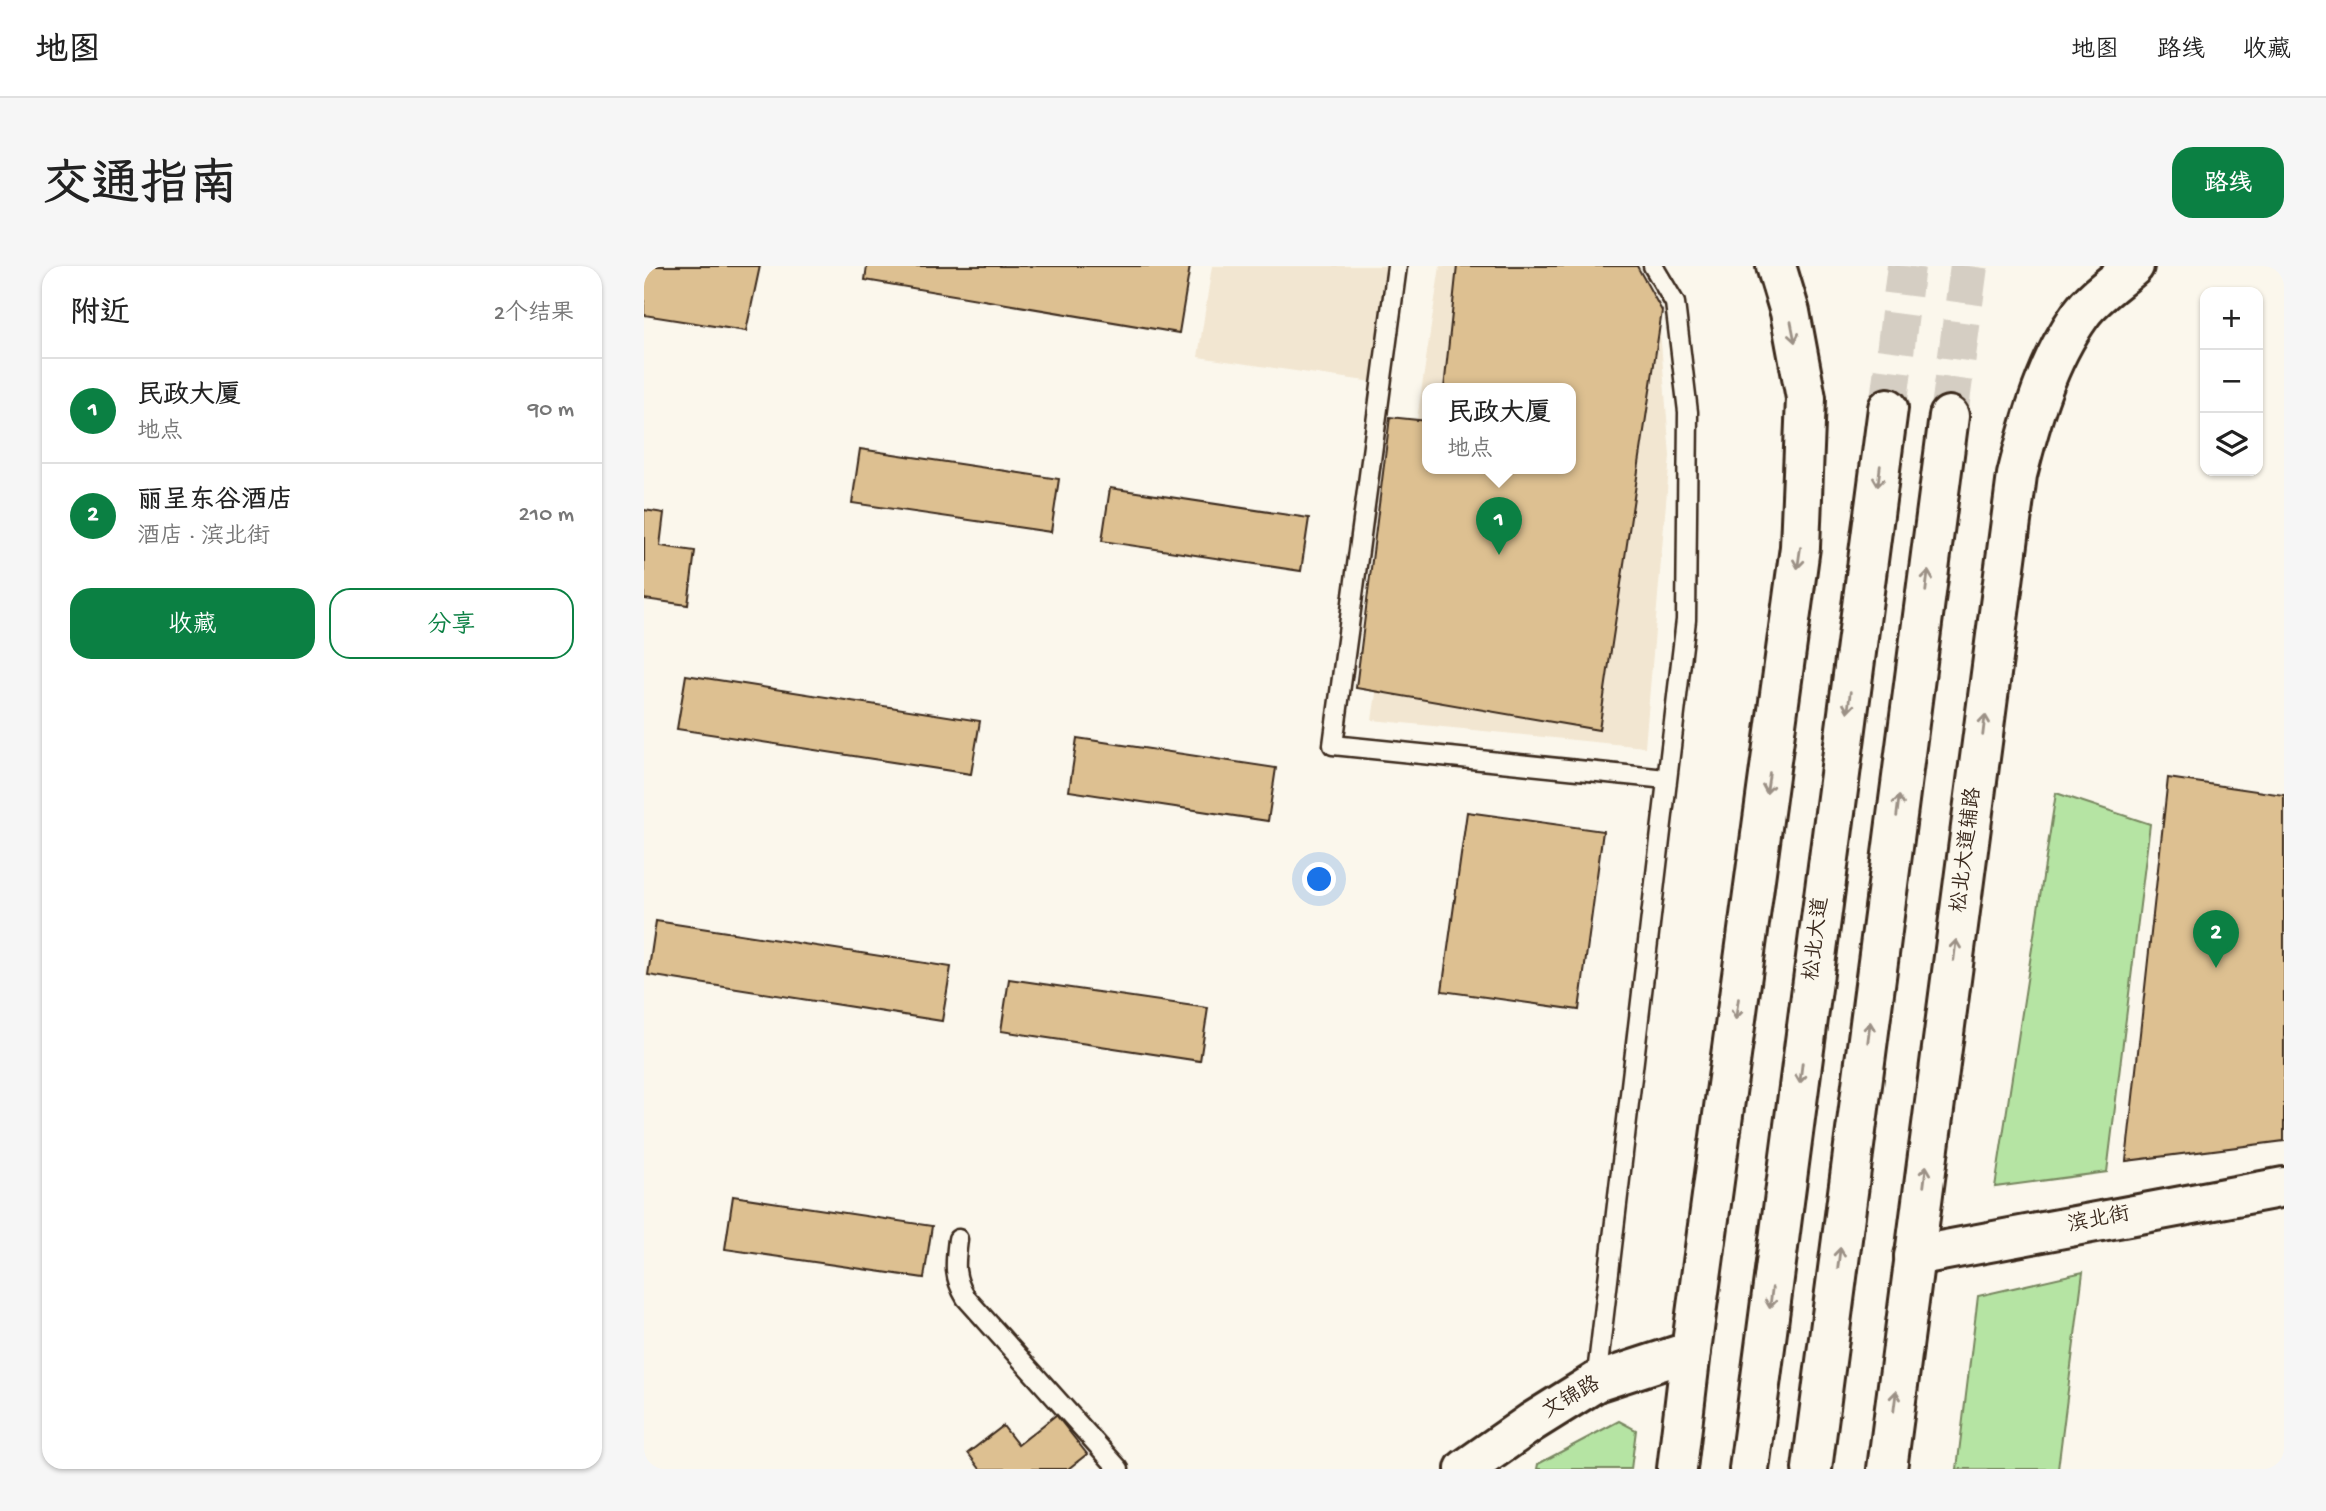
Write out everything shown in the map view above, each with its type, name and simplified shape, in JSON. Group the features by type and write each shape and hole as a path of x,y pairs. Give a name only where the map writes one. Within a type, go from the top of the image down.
{"main road":[{"path":"1677,1469 1800,547 1806,398 1790,312 1776,266"},
{"name":"松北大道辅路","path":"1887,1469 2017,475 2030,423 2045,381 2063,345 2082,312 2134,266"},
{"name":"松北大道","path":"1749,1469 1888,408"},
{"path":"1812,1469 1949,416"},
{"name":"滨北街","path":"1914,1256 2284,1187"},
{"path":"1827,1350 1835,1469"},
{"name":"文锦路","path":"1465,1469 1596,1382 1691,1351"},
{"path":"1733,1469 1759,1395"}],"lane":[{"path":"1397,266 1333,745 1666,779"},
{"path":"1596,1382 1686,620 1688,412 1675,303 1653,266"},
{"path":"958,1239 955,1264 957,1283 966,1298 1119,1469"}],"shaded area":[{"path":"1212,266 1388,266 1373,382 1198,357"},
{"path":"1440,266 1623,266 1659,317 1670,456 1645,747 1372,720 1422,386 1422,474 1576,474 1576,383 1422,383"}],"green space":[{"path":"2056,793 2150,824 2107,1172 1995,1187"},
{"path":"2083,1272 2058,1469 1957,1469 1978,1296"},
{"path":"1619,1421 1636,1430 1631,1469 1537,1469 1538,1464"}],"building":[{"path":"644,266 760,266 746,331 644,315"},
{"path":"867,266 1190,266 1179,333 865,280"},
{"path":"1457,266 1637,266 1662,311 1599,730 1356,688 1390,417 1422,420 1422,474 1576,474 1576,383 1445,383"},
{"path":"860,449 1059,479 1051,532 852,503"},
{"path":"1110,488 1309,518 1301,571 1102,541"},
{"path":"644,510 664,513 660,546 695,551 688,605 644,599"},
{"path":"686,675 980,721 971,774 677,729"},
{"path":"1077,738 1276,768 1268,821 1069,791"},
{"path":"2168,778 2284,795 2284,1141 2126,1161"},
{"path":"1467,812 1603,831 1579,1010 1442,991"},
{"path":"656,921 951,967 942,1021 648,975"},
{"path":"1009,979 1208,1008 1200,1061 1001,1031"},
{"path":"733,1196 932,1226 924,1278 725,1249"},
{"path":"1056,1415 1087,1454 1068,1469 980,1469 968,1453 1003,1426 1018,1445"}],"tunnel":[{"path":"1888,408 1906,266"},
{"path":"1949,416 1969,266"}],"place":[{"name":"民政大厦","path":"1499,555"},
{"name":"丽呈东谷酒店","path":"2216,968"}]}
